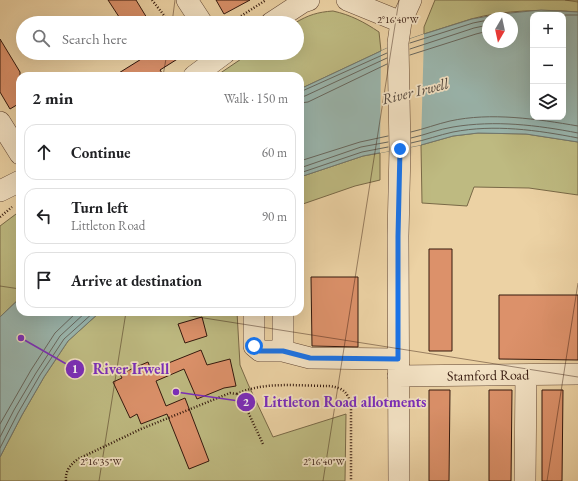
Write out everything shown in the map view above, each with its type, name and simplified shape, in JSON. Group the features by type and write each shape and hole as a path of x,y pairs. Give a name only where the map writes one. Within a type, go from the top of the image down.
{"street":[{"path":"186,0 197,16"},
{"path":"282,16 303,2 309,0"},
{"path":"347,0 401,22"},
{"path":"399,481 398,236 400,149 398,43 401,22 411,0"},
{"path":"199,72 215,60"},
{"path":"0,122 16,148"},
{"path":"8,198 16,187"},
{"name":"Stamford Road","path":"254,316 254,346 260,351 283,351 310,358 398,368 526,374 578,374"},
{"path":"283,316 283,351"},
{"path":"524,481 526,374"}],"path":[{"path":"152,0 165,16"},
{"path":"241,16 266,0"},
{"path":"0,217 8,198"},
{"path":"237,394 244,390 267,386 329,386 339,388 345,392 351,407 351,481"},
{"path":"66,481 68,470 72,463 92,451 104,447 141,429 230,393 237,394 241,397 263,444"}],"shaded area":[{"path":"435,0 578,0 578,12 482,12 482,16 424,34 424,27"},
{"path":"333,11 346,15 357,19 379,32 381,51 304,87 304,72 222,72 240,60 304,60 304,18 323,12"},
{"path":"478,133 526,134 578,142 578,195 529,188 474,187 467,206 422,203 421,145 453,136"},
{"path":"380,153 380,180 355,186 304,204 304,176 363,156"},
{"path":"16,214 16,302 0,317 0,226"},
{"path":"96,316 237,316 240,365 273,437 346,414 345,481 0,481 0,457 44,377 68,341"}],"water":[{"path":"541,10 578,12 578,142 526,134 478,133 453,136 421,145 363,156 304,176 304,87 398,43 482,17 482,48 518,48 518,12"},
{"path":"16,302 16,316 96,316 68,341 44,377 0,457 0,317"}],"pier":[{"path":"424,34 421,145 380,153 381,51"}],"building":[{"path":"108,0 136,0 146,16 118,16"},
{"path":"216,0 250,0 224,14"},
{"path":"0,39 20,72 16,72 16,105 10,109 0,92"},
{"path":"140,60 176,60 160,70 161,72 120,72"},
{"path":"429,249 452,249 452,351 429,351"},
{"path":"311,277 358,277 358,347 312,346"},
{"path":"499,295 578,295 578,360 499,359"},
{"path":"202,317 207,336 185,343 178,324"},
{"path":"201,350 207,365 230,359 236,386 224,388 197,399 184,369 156,381 166,406 185,398 209,461 189,469 167,414 141,424 137,414 130,418 113,382 122,378 120,374 148,362 151,370"},
{"path":"429,390 450,390 449,481 429,481"},
{"path":"489,390 512,390 511,481 489,481"},
{"path":"542,390 563,390 562,481 542,481"}],"place":[{"name":"River Irwell","path":"21,338"},
{"name":"Littleton Road allotments","path":"176,392"}],"route":[{"path":"254,346 260,351 283,351 310,358 398,359 400,149"}]}
